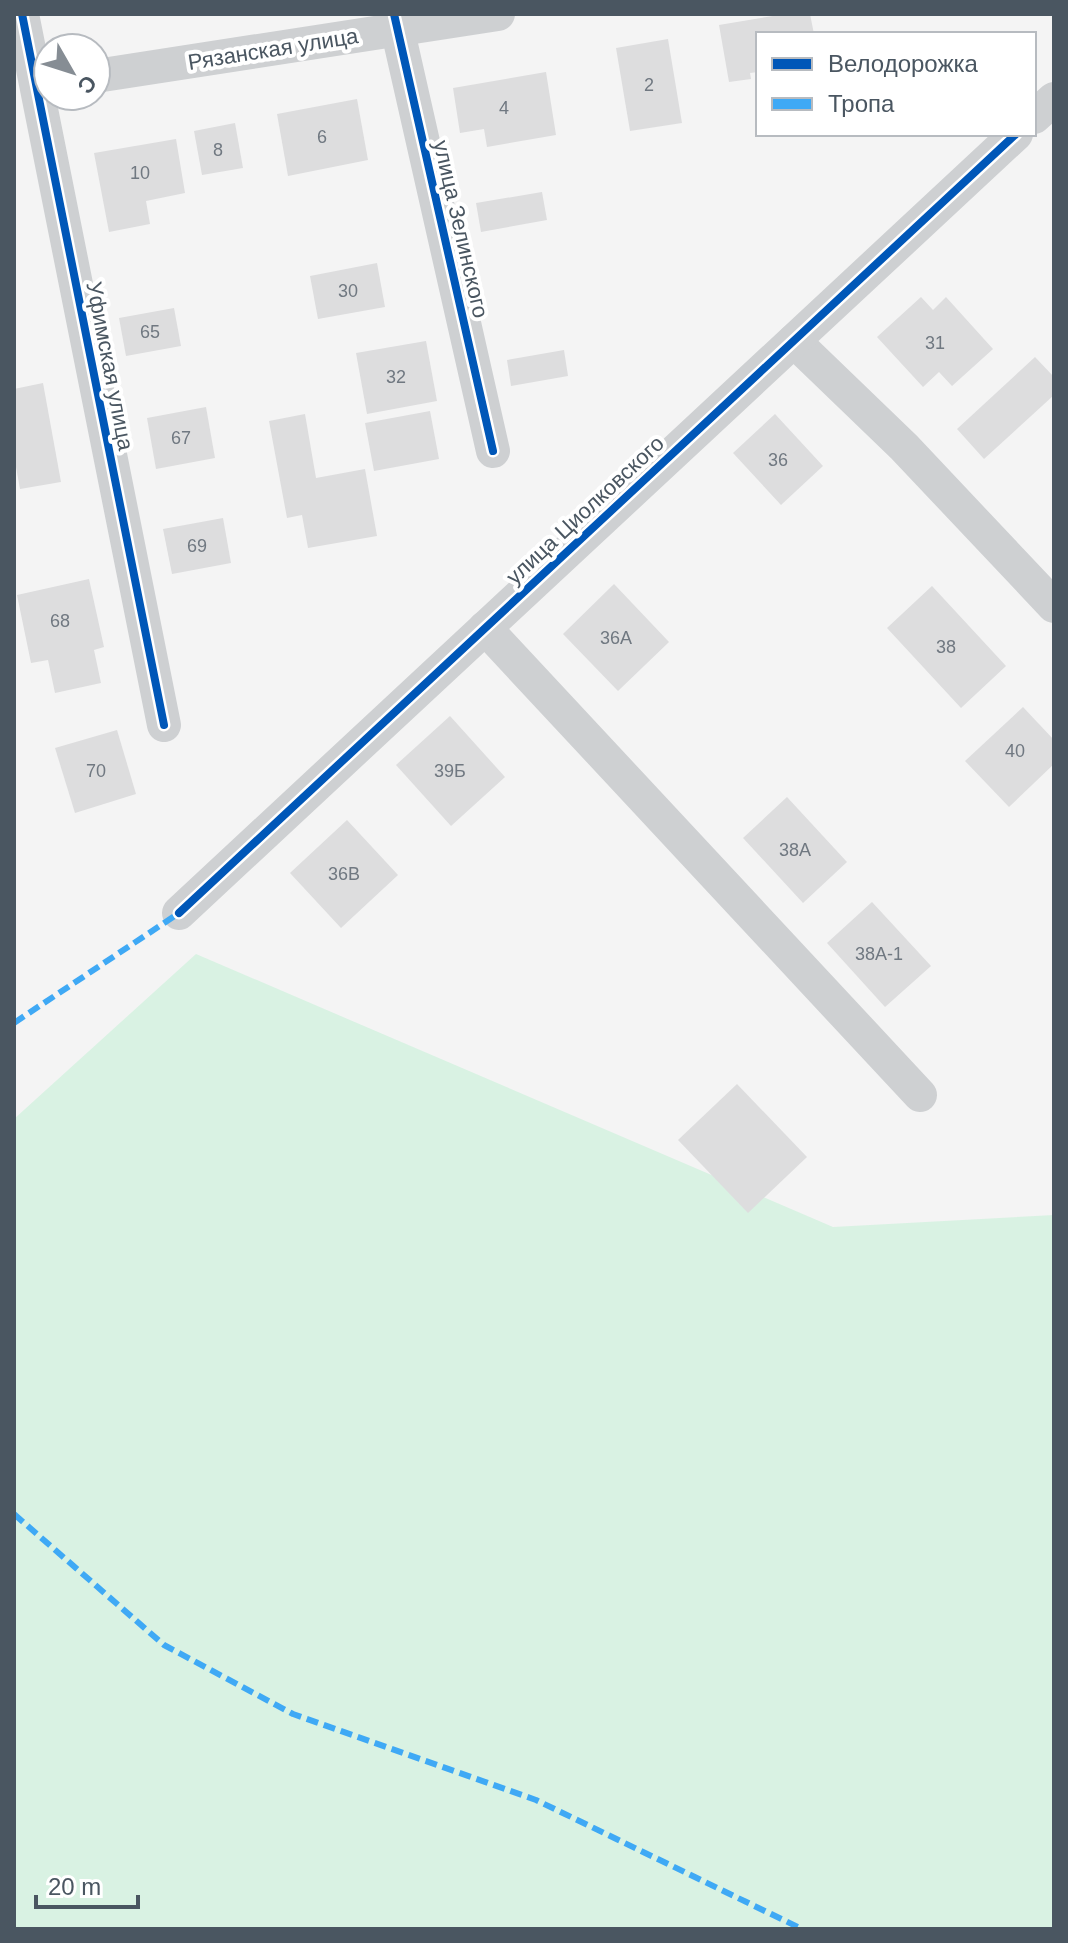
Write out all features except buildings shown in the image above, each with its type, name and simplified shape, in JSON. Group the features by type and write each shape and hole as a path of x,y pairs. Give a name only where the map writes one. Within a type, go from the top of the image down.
{"street":[{"name":"Уфимская улица","path":"22,14 32,79"},
{"name":"Рязанская улица","path":"112,73 396,22 498,14"},
{"name":"улица Зелинского","path":"396,22 493,451"},
{"path":"1036,115 1054,99"},
{"name":"Уфимская улица","path":"38,112 164,725"},
{"name":"улица Циолковского","path":"179,913 1014,136"},
{"path":"794,341 904,447 1054,606"},
{"path":"485,628 920,1095"}],"green space":[{"path":"196,954 833,1227 1054,1215 1054,1929 14,1929 14,1119"}],"marked path":[{"path":"14,1023 179,913"},
{"path":"14,1514 164,1645 293,1714 536,1800 802,1929"}],"cycle path":[{"path":"22,14 164,725"},
{"path":"394,14 493,451"},
{"path":"179,913 1014,136"}]}
